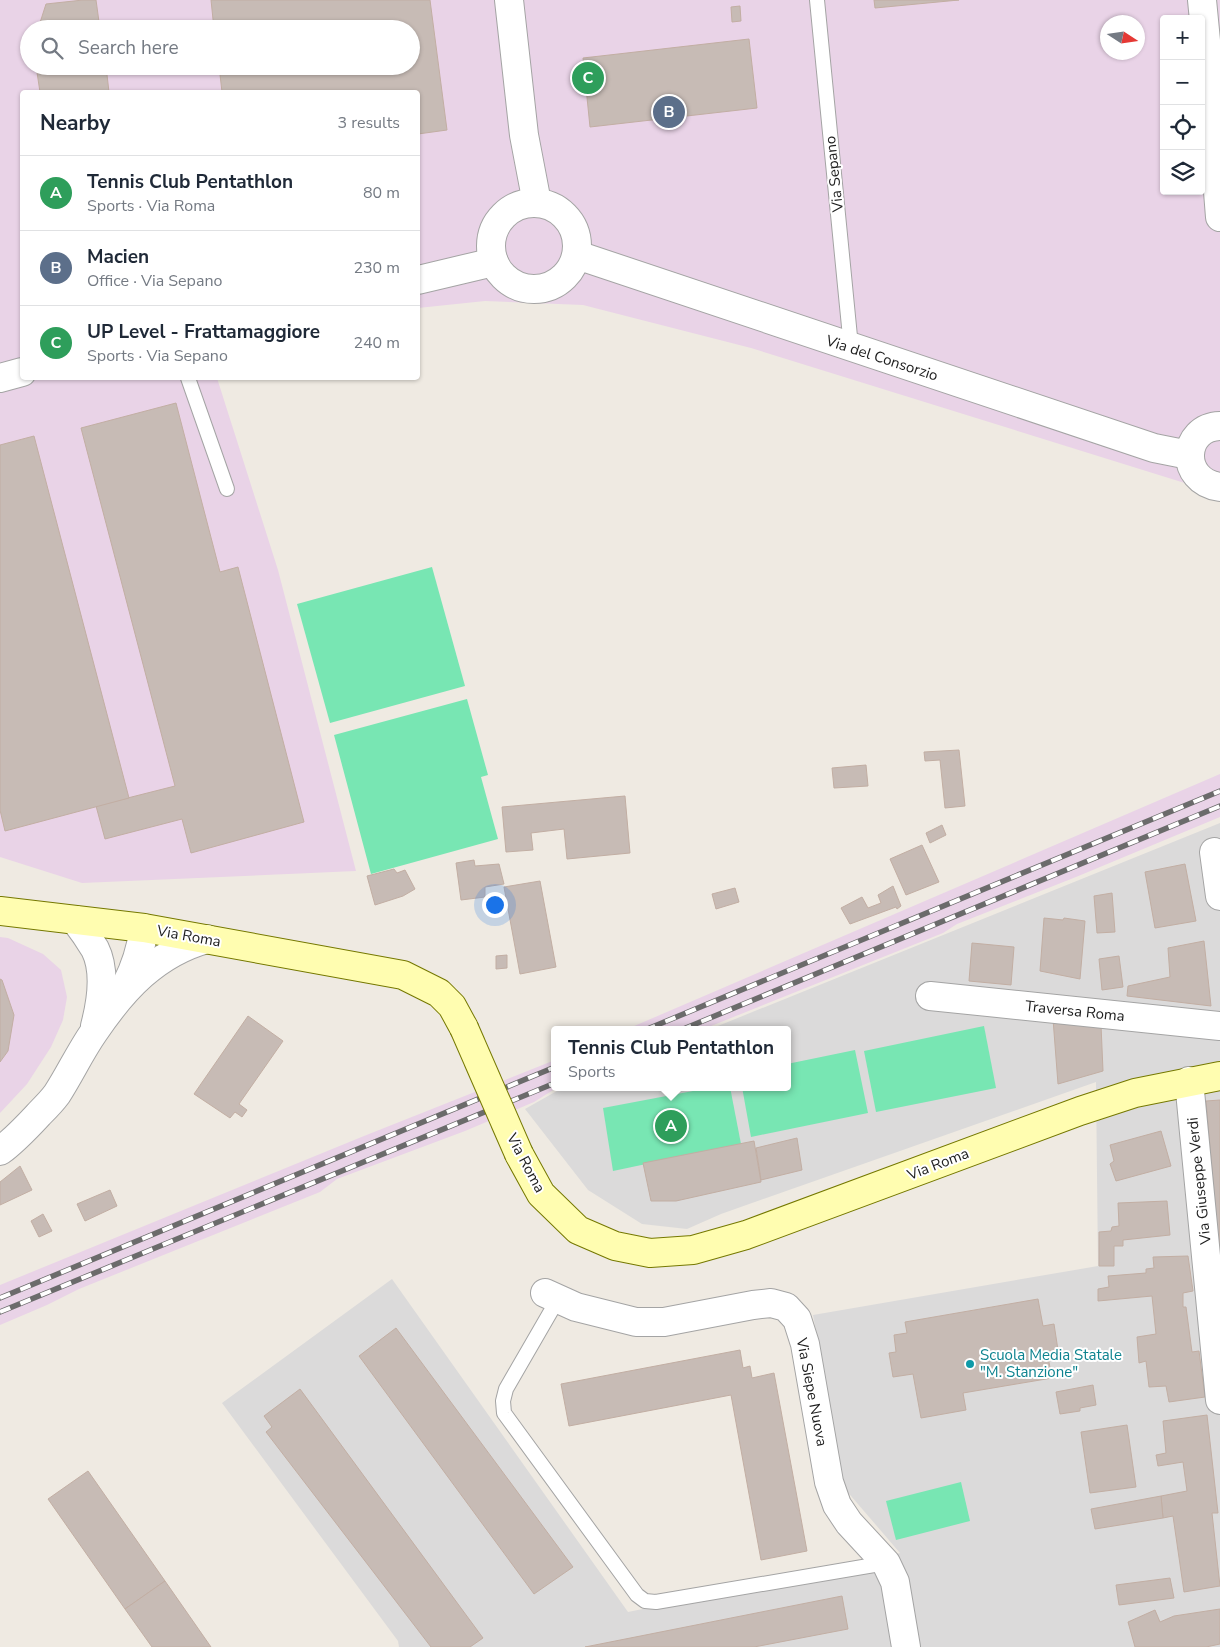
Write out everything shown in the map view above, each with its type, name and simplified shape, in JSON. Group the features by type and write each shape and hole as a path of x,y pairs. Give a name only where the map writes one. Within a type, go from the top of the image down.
{"street":[{"path":"509,0 524,135 537,203"},
{"path":"1202,0 1214,51 1220,217"},
{"path":"537,203 552,207 564,215 572,226 577,240 577,255 572,268 563,279 551,286 538,290 524,289 511,284 501,274 494,262 491,248 492,234 499,221 510,211 523,204 537,203"},
{"name":"Via del Consorzio","path":"577,255 1154,448 1190,455"},
{"path":"420,280 494,262"},
{"path":"0,378 20,373"},
{"path":"1220,426 1205,430 1197,436 1192,445 1190,455 1191,465 1195,474 1211,486 1220,487"},
{"path":"1214,852 1220,896"},
{"name":"Via Roma","path":"0,911 144,928 403,975 439,993 452,1006 464,1028 519,1154 541,1194 578,1230 615,1246 650,1253 693,1250 746,1235 1080,1111 1135,1093 1220,1076"},
{"path":"75,920 96,951 102,980 100,1007 94,1032"},
{"path":"121,995 136,967 144,928"},
{"path":"0,1151 13,1142 56,1096 94,1032 121,995 137,978 159,960 188,944 207,939"},
{"name":"Traversa Roma","path":"930,996 1220,1026"},
{"name":"Via Giuseppe Verdi","path":"1189,1081 1220,1400"},
{"name":"Via Siepe Nuova","path":"551,1296 576,1307 636,1322 664,1322 771,1303 786,1307 798,1319 805,1344 829,1482 836,1505 849,1523 886,1563 895,1582 906,1647"}],"lane":[{"name":"Via Sepano","path":"817,0 851,347"},
{"path":"189,380 227,489"},
{"path":"551,1296 506,1389 503,1401 504,1413 637,1595 645,1601 656,1602 886,1563"}],"shaded area":[{"path":"0,0 1220,0 1220,494 751,348 583,305 485,301 420,308 420,90 20,90 20,380 218,380 278,570 356,871 82,883 0,857"},
{"path":"1220,774 1220,817 957,924 943,933 711,1026 634,1026"},
{"path":"1220,823 1220,1647 399,1647 398,1641 222,1403 392,1279 628,1612 866,1563 900,1553 845,1489 813,1315 1098,1266 1096,1082 721,1214 687,1229 642,1224 588,1190 525,1109 557,1091 791,1091 791,1026 718,1026"},
{"path":"0,937 8,938 43,954 61,970 67,997 63,1020 51,1047 27,1084 0,1113"},
{"path":"551,1062 552,1091 534,1102 465,1131 337,1179 320,1192 79,1289 0,1325 0,1285"}],"green space":[{"path":"432,567 465,686 330,723 297,604"},
{"path":"467,699 488,775 481,777 498,839 371,874 334,735"},
{"path":"984,1026 996,1088 876,1112 864,1051"},
{"path":"855,1050 868,1113 751,1137 743,1091 791,1091 791,1063"},
{"path":"693,1091 731,1091 741,1144 613,1171 603,1108"},
{"path":"961,1482 970,1521 896,1540 886,1501"}],"building":[{"path":"96,0 99,20 41,20 46,4"},
{"path":"211,0 430,0 447,130 420,134 420,90 222,90 220,75 420,75 420,20 213,20"},
{"path":"874,0 959,0 875,8"},
{"path":"740,6 741,21 732,22 731,7"},
{"path":"749,39 757,108 590,127 583,58"},
{"path":"37,75 107,75 109,90 40,90"},
{"path":"176,403 220,572 238,567 304,822 191,853 182,819 105,839 96,806 175,786 81,428"},
{"path":"34,436 129,798 5,831 0,810 0,445"},
{"path":"959,750 965,806 945,808 940,760 925,761 924,752"},
{"path":"866,765 868,786 834,788 832,768"},
{"path":"625,796 630,853 567,859 564,829 531,833 533,850 506,852 502,807"},
{"path":"942,825 946,835 930,843 926,833"},
{"path":"922,845 939,882 906,895 890,859"},
{"path":"474,860 475,866 499,864 504,884 485,887 485,897 461,900 456,863"},
{"path":"1185,864 1196,921 1155,928 1145,872"},
{"path":"394,869 397,873 405,870 415,889 403,896 375,905 367,876"},
{"path":"540,881 556,967 520,974 504,887"},
{"path":"893,886 901,906 850,924 841,908 862,897 868,908 881,903 878,895"},
{"path":"735,888 739,902 716,909 712,894"},
{"path":"1112,893 1115,932 1097,933 1094,896"},
{"path":"1044,918 1085,921 1080,979 1040,971"},
{"path":"1204,941 1211,1006 1127,996 1128,986 1170,977 1168,948"},
{"path":"972,943 1014,947 1011,985 969,981"},
{"path":"507,955 507,968 496,969 496,956"},
{"path":"1119,956 1123,987 1102,990 1099,959"},
{"path":"0,979 2,980 14,1015 8,1051 0,1062"},
{"path":"248,1016 283,1041 239,1104 247,1110 242,1117 235,1112 230,1118 194,1094"},
{"path":"1053,1019 1101,1025 1103,1071 1058,1084"},
{"path":"1220,1100 1220,1261 1206,1101"},
{"path":"1161,1131 1171,1166 1116,1181 1110,1164 1114,1161 1110,1145"},
{"path":"797,1138 802,1170 761,1180 756,1148"},
{"path":"754,1141 761,1182 676,1201 651,1201 643,1163"},
{"path":"20,1166 32,1190 0,1205 0,1182"},
{"path":"110,1190 117,1206 85,1221 77,1204"},
{"path":"1167,1201 1170,1235 1123,1240 1123,1246 1114,1246 1114,1266 1099,1266 1099,1232 1111,1231 1112,1227 1119,1226 1118,1203"},
{"path":"43,1214 52,1231 39,1237 31,1221"},
{"path":"1188,1256 1193,1291 1183,1293 1183,1307 1186,1307 1192,1352 1199,1351 1205,1397 1169,1402 1166,1386 1149,1387 1146,1361 1139,1363 1137,1337 1156,1334 1152,1296 1098,1301 1098,1289 1109,1287 1108,1276 1146,1273 1146,1269 1154,1268 1153,1257"},
{"name":"Scuola Media Statale \"M. Stanzione\"","path":"1038,1299 1043,1326 1054,1324 1058,1350 1047,1352 1052,1378 963,1393 966,1410 921,1418 913,1374 893,1377 889,1353 896,1352 894,1335 907,1333 905,1322"},
{"path":"396,1328 573,1567 534,1594 359,1356"},
{"path":"740,1350 743,1368 750,1366 752,1378 774,1373 807,1551 761,1560 731,1395 569,1426 561,1384"},
{"path":"1093,1385 1096,1405 1080,1408 1080,1411 1060,1414 1056,1392"},
{"path":"300,1389 483,1638 470,1647 431,1647 266,1432 272,1427 264,1416"},
{"path":"1207,1415 1218,1513 1212,1513 1220,1586 1184,1592 1173,1516 1163,1518 1161,1496 1187,1491 1183,1462 1158,1466 1156,1455 1166,1453 1163,1421"},
{"path":"1127,1425 1136,1487 1090,1493 1081,1432"},
{"path":"88,1471 165,1581 125,1609 48,1499"},
{"path":"1161,1496 1163,1518 1095,1529 1091,1509"},
{"path":"1170,1578 1174,1598 1119,1605 1116,1585"},
{"path":"165,1581 211,1647 152,1647 125,1609"},
{"path":"842,1596 848,1629 754,1647 585,1647"},
{"path":"1220,1609 1220,1644 1206,1647 1135,1647 1128,1622 1155,1610 1160,1622 1174,1616"}],"railway":[{"path":"655,1026 1220,791"},
{"path":"691,1026 1220,806"},
{"path":"0,1298 551,1069"},
{"path":"0,1312 551,1085"}],"place":[{"name":"UP Level - Frattamaggiore","path":"588,78"},
{"name":"Macien","path":"669,112"},
{"name":"Tennis Club Pentathlon","path":"671,1126"},
{"name":"Scuola Media Statale \"M. Stanzione\"","path":"970,1364"}]}
